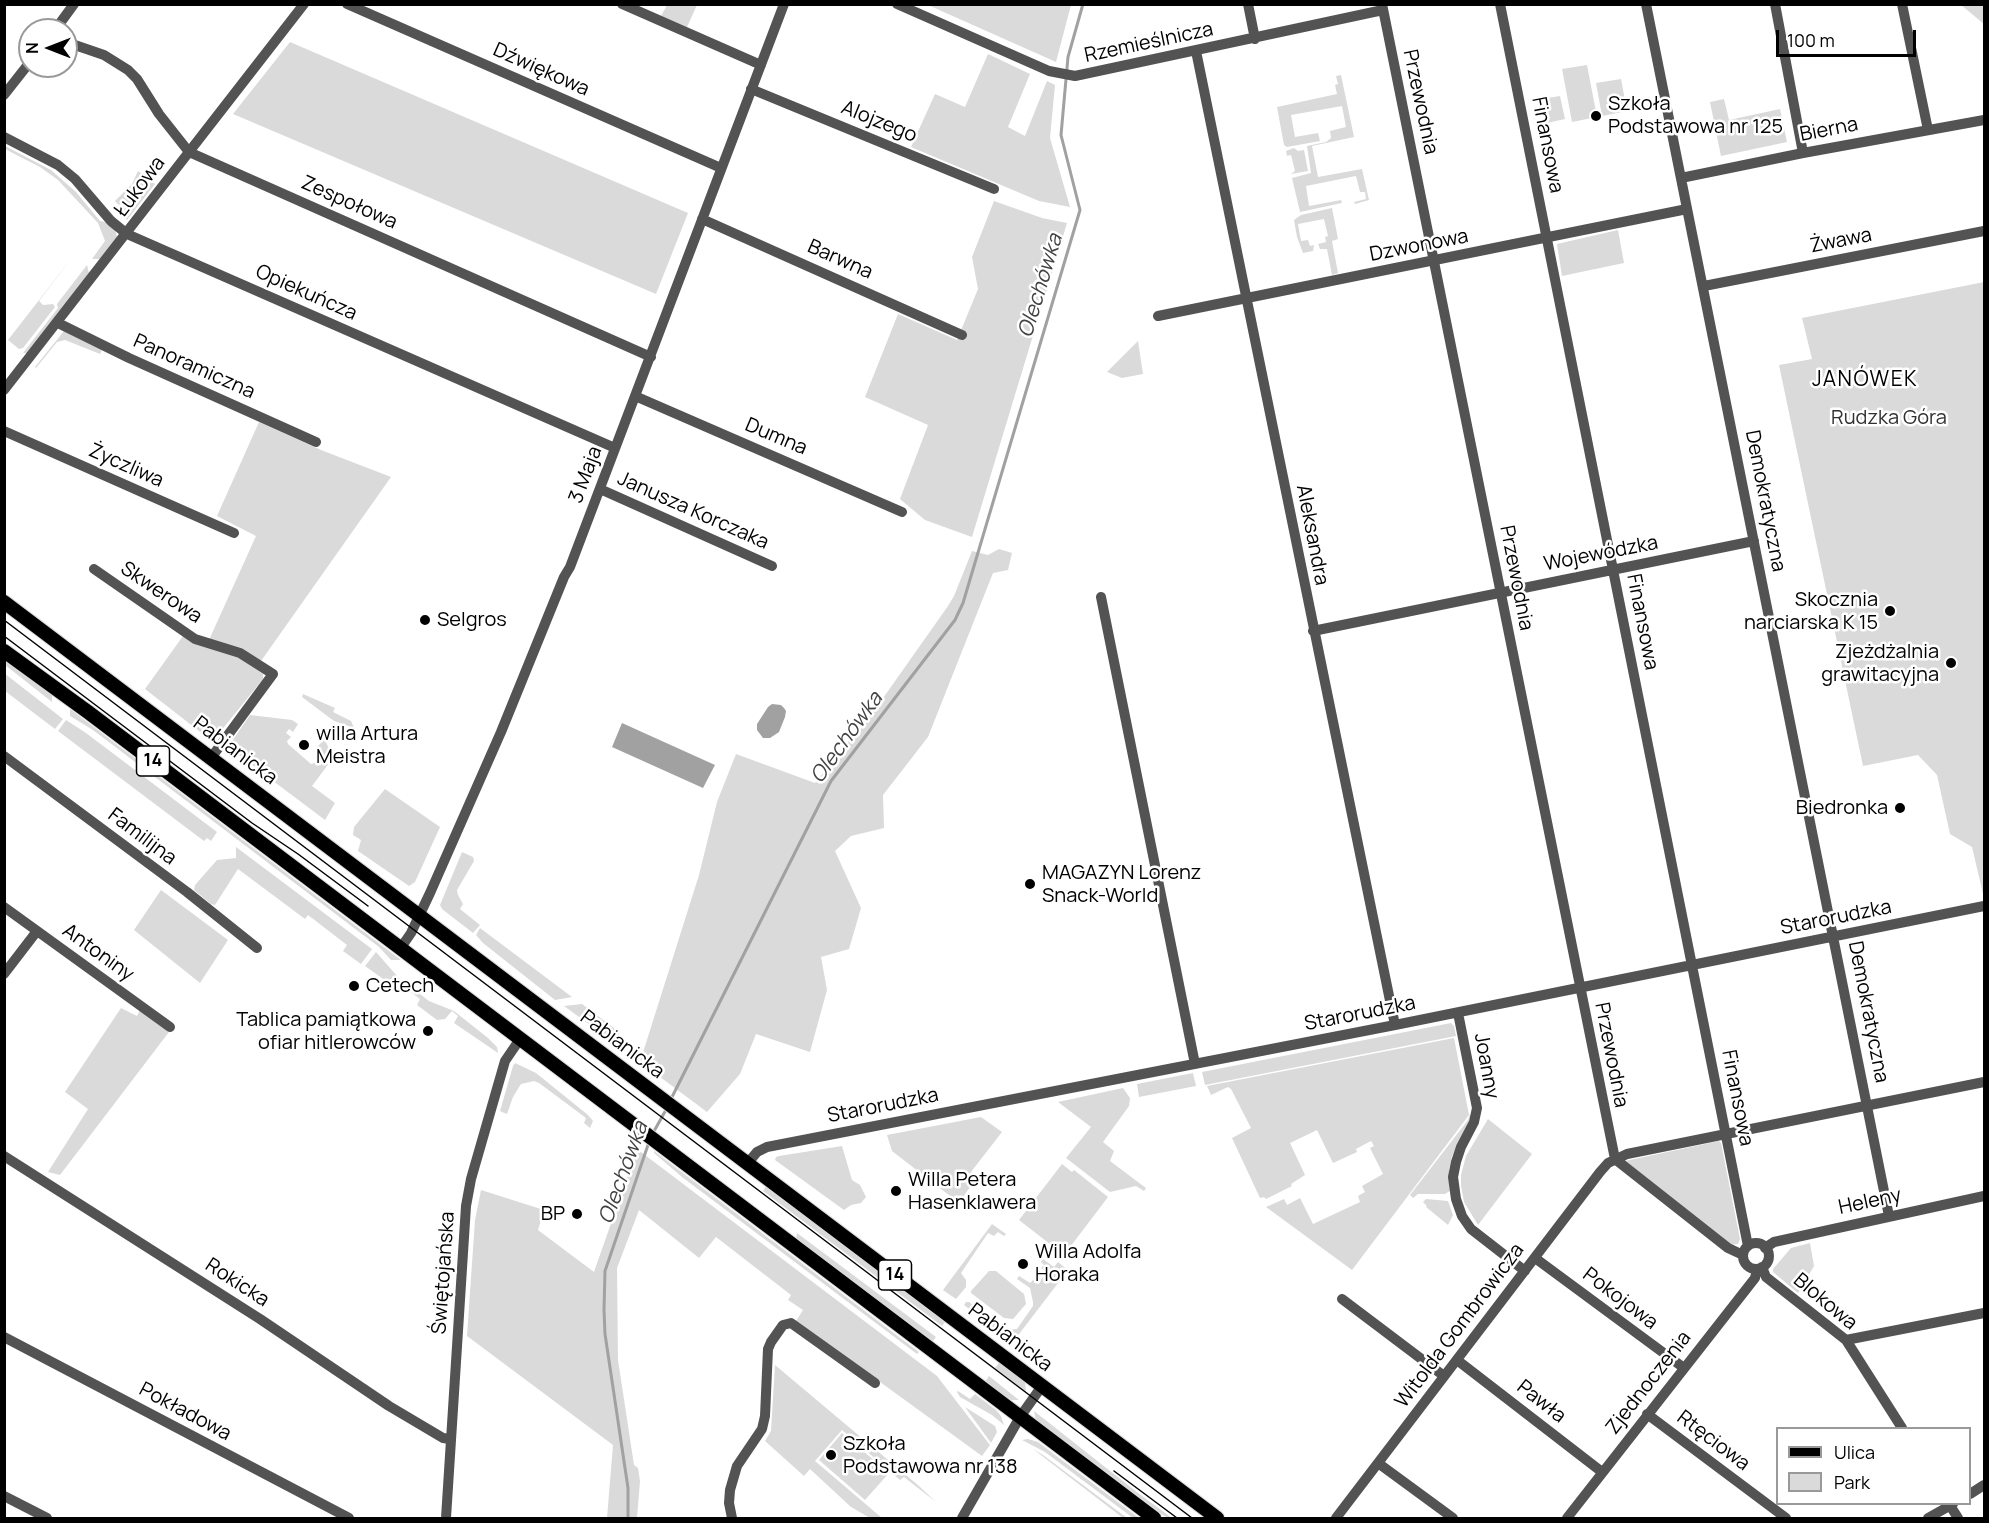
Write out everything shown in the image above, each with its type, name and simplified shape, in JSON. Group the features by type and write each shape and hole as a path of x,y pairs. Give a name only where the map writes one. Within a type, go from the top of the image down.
{"main road":[{"name":"Pabianicka","path":"4,602 1217,1518"},
{"name":"14","path":"4,651 1154,1518"}],"street":[{"path":"64,18 74,4"},
{"name":"Łukowa","path":"4,390 304,4"},
{"name":"Dźwiękowa","path":"347,4 721,168"},
{"path":"622,4 760,65"},
{"name":"3 Maja","path":"400,949 419,915 528,670 651,357 784,4"},
{"name":"Rzemieślnicza","path":"897,4 1058,74 1075,76 1255,39 1382,7"},
{"path":"1248,4 1255,39"},
{"name":"Finansowa","path":"1500,4 1726,1134 1745,1251"},
{"name":"Demokratyczna","path":"1646,4 1889,1216"},
{"path":"1775,4 1803,153"},
{"path":"1902,4 1928,130"},
{"name":"Przewodnia","path":"1382,7 1615,1159"},
{"name":"Zespołowa","path":"78,46 104,55 128,70 137,79 159,114 189,152 651,357"},
{"name":"Aleksandra","path":"1196,51 1395,1025"},
{"path":"4,95 18,77"},
{"name":"Alojzego","path":"751,89 994,189"},
{"name":"Bierna","path":"1681,178 1984,120"},
{"name":"Opiekuńcza","path":"4,137 58,165 75,179 111,221 127,234 615,448"},
{"name":"Dzwonowa","path":"1158,316 1687,209"},
{"name":"Barwna","path":"702,219 962,334"},
{"name":"Żwawa","path":"1704,286 1984,231"},
{"name":"Panoramiczna","path":"58,322 129,358 316,442"},
{"name":"Dumna","path":"635,396 902,512"},
{"name":"Życzliwa","path":"4,431 234,533"},
{"name":"Janusza Korczaka","path":"600,489 772,566"},
{"name":"Wojewódzka","path":"1313,631 1755,541"},
{"name":"Skwerowa","path":"94,569 195,639 240,653 273,674 212,758"},
{"path":"1101,597 1195,1064"},
{"name":"Familijna","path":"4,756 187,892 257,948"},
{"name":"Antoniny","path":"4,907 170,1027"},
{"name":"Starorudzka","path":"747,1164 757,1152 767,1147 1984,908"},
{"path":"4,974 37,931"},
{"name":"Joanny","path":"1458,1013 1477,1108 1474,1122 1456,1162 1453,1177 1456,1199 1462,1216 1471,1229 1525,1271"},
{"name":"Świętojańska","path":"446,1518 466,1206 471,1179 505,1061 520,1039"},
{"path":"1745,1251 1747,1265 1760,1268 1765,1264 1768,1256 1765,1248 1758,1244 1745,1251 1728,1248 1615,1159 1627,1154 1984,1082"},
{"name":"Rokicka","path":"4,1156 260,1319 389,1406 443,1438 450,1439"},
{"name":"Witolda Gombrowicza","path":"1336,1518 1600,1172 1615,1159"},
{"name":"Heleny","path":"1765,1248 1774,1242 1984,1196"},
{"name":"Pokojowa","path":"1535,1258 1683,1368"},
{"name":"Blokowa","path":"1760,1268 1766,1277 1846,1340 1901,1427"},
{"name":"Zjednoczenia","path":"1567,1518 1755,1278 1760,1268"},
{"path":"1342,1299 1444,1376"},
{"path":"1846,1340 1984,1312"},
{"path":"732,1518 729,1503 737,1466 762,1429 765,1416 768,1349 783,1325 791,1323 875,1383"},
{"name":"Pokładowa","path":"4,1337 349,1518"},
{"name":"Pawła","path":"1457,1360 1602,1472"},
{"path":"962,1518 1020,1417 1042,1386"},
{"name":"Rtęciowa","path":"1647,1414 1786,1518"},
{"path":"1378,1463 1453,1518"},
{"path":"1971,1493 1984,1485"},
{"path":"4,1496 47,1518"},
{"path":"1928,1518 1949,1505"}],"green space":[{"path":"1071,4 1056,62 928,5"},
{"path":"667,5 697,5 687,27 661,16"},
{"path":"1961,5 1984,5 1984,24"},
{"path":"290,42 688,213 656,294 233,114"},
{"path":"988,54 1030,74 1008,127 1025,136 1047,81 1055,85 1050,138 1070,207 1039,201 911,147 935,94 965,107"},
{"path":"1587,65 1597,117 1572,122 1562,69"},
{"path":"1341,75 1354,137 1312,146 1318,177 1362,169 1369,200 1355,204 1354,202 1366,199 1365,192 1360,192 1356,176 1306,186 1309,206 1341,200 1342,203 1300,212 1292,178 1311,173 1307,146 1326,142 1331,138 1330,131 1346,127 1342,106 1291,115 1295,137 1318,133 1320,141 1287,147 1284,145 1277,107 1337,94 1336,76"},
{"path":"1621,79 1627,111 1602,116 1596,83"},
{"path":"1560,96 1565,119 1547,123 1542,99"},
{"path":"1724,99 1729,120 1780,109 1787,142 1721,156 1710,102"},
{"path":"5,146 51,170 76,192 100,221 106,222 115,230 117,237 100,259 92,259 105,241 98,223 58,180 40,167 5,149"},
{"path":"1294,148 1298,151 1304,150 1308,171 1291,174 1295,171 1291,155 1287,156 1286,151"},
{"path":"138,171 155,184 127,220 115,210 121,207 115,201 132,184"},
{"path":"994,201 1042,218 1067,223 972,537 925,520 900,499 928,425 865,397 898,314 957,340 978,289 972,257"},
{"path":"1332,208 1338,239 1332,241 1338,273 1332,275 1327,249 1320,249 1318,244 1326,242 1325,237 1328,236 1324,219 1298,224 1301,241 1308,240 1310,246 1314,245 1313,251 1303,253 1294,220 1301,215"},
{"path":"1618,230 1624,263 1562,276 1557,244"},
{"path":"74,255 39,301 43,305 53,304 55,307 23,348 19,349 8,340"},
{"path":"87,265 89,273 28,353 23,353 58,308 57,304"},
{"name":"Rudzka Góra","path":"1984,282 1983,894 1972,847 1950,834 1937,775 1918,755 1863,766 1779,365 1812,359 1802,318"},
{"path":"64,331 102,350 100,354 65,340 57,342 36,368 35,367"},
{"path":"1138,341 1143,374 1122,378 1107,372"},
{"path":"259,422 321,450 391,477 261,661 209,640 256,536 217,516"},
{"path":"999,549 1012,553 1008,570 993,573 928,737 883,795 884,828 851,836 835,851 861,908 849,949 821,957 827,990 810,1052 756,1034 740,1074 707,1112 640,1062 699,875 717,802 736,754 815,783 881,701 948,606 972,551 988,555"},
{"path":"183,636 233,654 263,674 263,679 216,737 208,738 145,689"},
{"path":"5,661 52,695 52,702 5,665"},
{"path":"4,673 63,719 55,729 5,691"},
{"path":"303,694 335,708 333,712 351,721 354,728 334,721 302,697"},
{"path":"70,709 401,960 391,960 379,947 93,730 70,716"},
{"path":"250,715 292,720 298,724 293,732 289,729 286,733 291,737 287,741 311,764 315,763 323,752 317,747 324,740 326,742 333,758 312,786 335,803 325,820 228,747"},
{"path":"66,720 217,832 211,841 207,838 204,841 58,731"},
{"path":"385,789 440,827 415,882 409,886 358,851 361,840 353,835 354,827"},
{"path":"236,847 372,949 361,964 343,951 347,945 308,915 305,919 238,869 215,905 194,890 195,885 217,860 236,858"},
{"path":"462,852 473,857 474,861 457,890 463,904 460,909 480,925 473,933 440,905"},
{"path":"161,890 228,940 200,983 134,930"},
{"path":"480,928 572,997 555,1000 483,943 476,935"},
{"path":"376,952 398,977 429,1001 454,1011 488,1038 497,1047 498,1053 454,1023 458,1016 452,1011 445,1019 437,1020 417,1005 420,999 400,984 396,988 365,966"},
{"path":"582,1004 614,1028 619,1034 620,1047 564,1006"},
{"path":"121,1008 137,1016 140,1010 169,1032 60,1175 48,1172 88,1109 65,1092"},
{"path":"1451,1023 1456,1036 1205,1085 1202,1072"},
{"path":"1454,1038 1469,1115 1352,1270 1266,1207 1284,1199 1287,1205 1300,1198 1313,1224 1360,1202 1358,1196 1365,1192 1362,1186 1383,1174 1370,1148 1374,1146 1371,1141 1356,1149 1357,1152 1333,1163 1317,1130 1290,1143 1305,1175 1291,1184 1292,1186 1266,1199 1260,1198 1232,1138 1251,1128 1231,1089 1228,1087 1211,1095 1207,1086"},
{"path":"515,1063 536,1073 588,1115 593,1121 590,1128 584,1123 586,1118 534,1081 521,1084 507,1114 500,1111"},
{"path":"1193,1073 1196,1086 1139,1097 1137,1084"},
{"path":"1123,1088 1130,1098 1129,1106 1103,1142 1114,1151 1110,1161 1146,1188 1144,1191 1136,1186 1110,1192 1066,1158 1091,1127 1058,1102"},
{"path":"1470,1114 1471,1116 1452,1156 1449,1170 1450,1191 1445,1194 1418,1194 1413,1198 1410,1195 1468,1120"},
{"path":"981,1117 1002,1132 971,1172 977,1177 961,1200 954,1199 892,1151 887,1135"},
{"path":"1488,1119 1532,1154 1478,1225 1464,1202 1461,1175 1466,1156"},
{"path":"1719,1141 1740,1239 1738,1244 1731,1245 1625,1161"},
{"path":"842,1146 852,1180 860,1185 866,1197 861,1203 851,1205 844,1210 775,1160 779,1156"},
{"path":"637,1149 937,1376 990,1445 982,1456 796,1321 803,1310 788,1300 791,1295 716,1237 699,1258 639,1210 617,1268 618,1360 634,1465 638,1468 640,1481 637,1518 607,1518 613,1445 467,1336 475,1220 481,1190 544,1210 538,1230 594,1272"},
{"path":"654,1151 919,1352 917,1354 682,1177"},
{"path":"1062,1164 1072,1172 1074,1170 1108,1197 1064,1255 1019,1220"},
{"path":"766,1186 945,1322 942,1326 763,1191"},
{"path":"1426,1199 1448,1201 1453,1215 1448,1225 1426,1207 1423,1202"},
{"path":"992,1224 1006,1234 1004,1236 998,1232 994,1236 988,1233 961,1273 966,1280 966,1287 956,1299 943,1290"},
{"path":"797,1233 936,1337 933,1341 796,1239"},
{"path":"1810,1243 1814,1266 1798,1293 1773,1272 1773,1269 1791,1248"},
{"path":"1043,1259 1054,1267 1058,1262 1068,1270 1013,1342 964,1305 969,1302 1007,1330 1017,1329 1033,1306 1033,1302 1030,1288 1017,1279 1019,1276 1030,1283 1033,1280 1038,1284 1047,1272 1041,1268 1044,1265 1041,1262"},
{"path":"989,1271 996,1271 1024,1294 1026,1304 1013,1319 1004,1318 971,1293"},
{"path":"999,1363 1025,1382 1026,1392 995,1368"},
{"path":"775,1365 936,1502 904,1477 900,1480 842,1430 815,1461 882,1518 870,1518 851,1507 810,1469 804,1476 765,1441 771,1431"},
{"path":"989,1376 1019,1400 1009,1400 985,1382"},
{"path":"958,1391 970,1399 975,1394 996,1410 1004,1425 992,1415 960,1397"},
{"path":"965,1407 995,1426 997,1432 991,1443"},
{"path":"1034,1411 1172,1518 1167,1518 1036,1421"},
{"path":"842,1433 889,1473 865,1500 819,1460"},
{"path":"1022,1440 1038,1442 1139,1518 1133,1518 1045,1452"},
{"path":"1033,1449 1043,1455 1127,1518 1123,1518"}],"shaded area":[{"path":"772,704 781,705 786,711 785,717 779,732 770,738 763,738 757,730 757,724"},
{"path":"622,723 715,765 703,788 612,747"}],"waterway":[{"name":"Olechówka","path":"671,1099 831,781 955,620 963,603 1080,210 1061,135 1068,57 1083,4"},
{"name":"Olechówka","path":"653,1133 667,1108"},
{"name":"Olechówka","path":"628,1518 628,1488 605,1334 605,1271 649,1142"}],"tram line":[{"path":"4,620 1192,1518"},
{"path":"4,636 252,823 368,906"},
{"path":"1114,1471 1177,1518"}],"place":[{"name":"Szkoła Podstawowa nr 125","path":"1596,116"},
{"name":"Skocznia narciarska K 15","path":"1890,611"},
{"name":"Selgros","path":"425,620"},
{"name":"Zjeżdżalnia grawitacyjna","path":"1951,663"},
{"name":"willa Artura Meistra","path":"304,745"},
{"name":"Biedronka","path":"1900,808"},
{"name":"MAGAZYN Lorenz Snack-World","path":"1030,884"},
{"name":"Cetech","path":"354,986"},
{"name":"Tablica pamiątkowa ofiar hitlerowców","path":"428,1031"},
{"name":"Willa Petera Hasenklawera","path":"896,1191"},
{"name":"BP","path":"577,1214"},
{"name":"Willa Adolfa Horaka","path":"1023,1264"},
{"name":"Szkoła Podstawowa nr 138","path":"831,1455"}],"district":[{"name":"JANÓWEK","path":"1865,380"}]}
